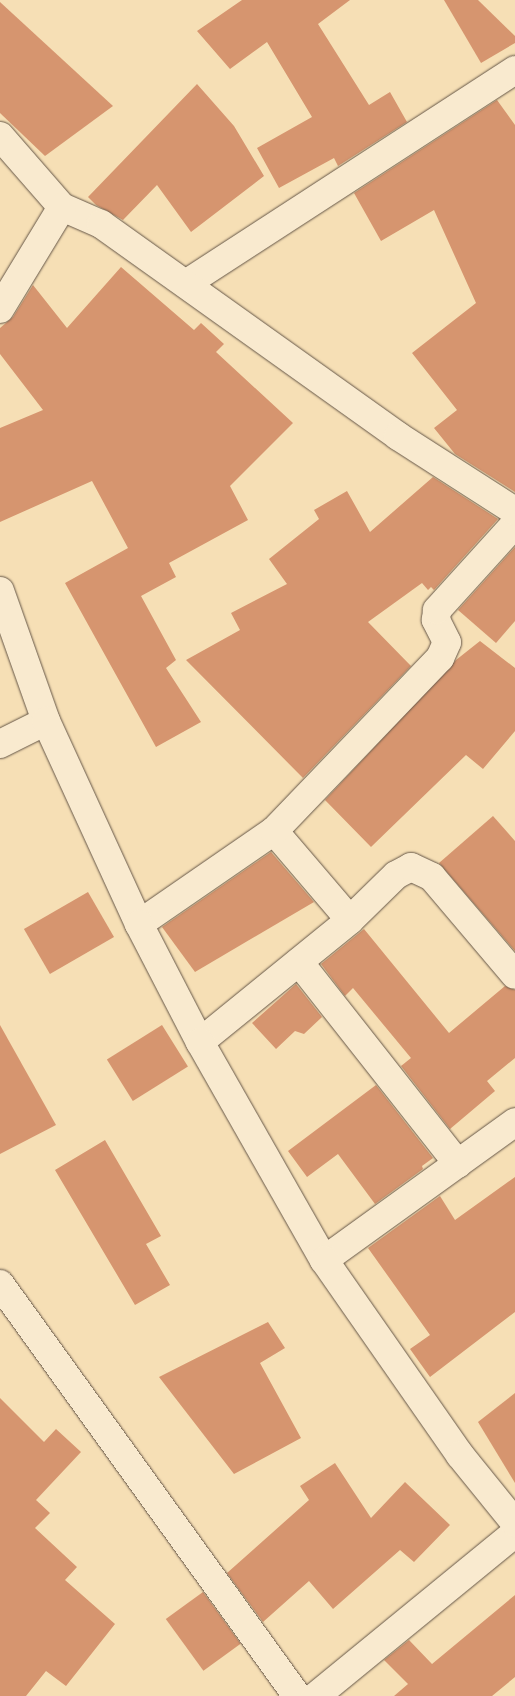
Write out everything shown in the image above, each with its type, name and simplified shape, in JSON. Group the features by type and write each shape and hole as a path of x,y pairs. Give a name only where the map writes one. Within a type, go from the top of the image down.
{"street":[{"path":"186,283 515,70"},
{"path":"0,136 62,207 101,224 398,436 515,511"},
{"path":"0,309 62,207"},
{"path":"139,924 274,831 440,658 447,642 436,620 437,610 515,524"},
{"path":"0,591 46,721 139,924 200,1042 324,1260 460,1455 515,1523"},
{"path":"0,744 46,721"},
{"path":"274,831 350,920"},
{"path":"200,1042 350,920 396,875 410,867 432,878 515,975"},
{"path":"299,962 458,1164"},
{"path":"324,1260 515,1122"},
{"path":"0,1284 297,1696"},
{"path":"316,1696 515,1533"}],"building":[{"path":"242,0 350,0 318,24 369,105 390,92 407,122 338,166 334,158 279,188 257,148 312,117 267,42 230,69 197,31"},
{"path":"444,0 478,0 515,36 515,43 481,63"},
{"path":"0,2 113,106 45,156 0,113"},
{"path":"197,84 234,126 264,176 191,232 157,185 123,220 96,205 88,197"},
{"path":"497,100 515,125 515,492 455,454 434,428 457,410 412,353 476,303 434,210 381,241 354,193"},
{"path":"121,267 194,330 201,323 224,344 216,352 293,423 230,486 248,520 169,563 176,577 141,596 176,660 166,668 201,722 156,747 65,583 128,548 92,481 0,522 0,428 43,410 0,354 0,328 13,317 33,285 67,328"},
{"path":"433,477 498,519 434,590 431,587 428,590 422,583 368,622 411,666 303,778 186,660 240,630 231,613 287,584 269,559 319,519 314,510 347,491 370,532"},
{"path":"515,547 515,621 496,643 458,610"},
{"path":"480,641 515,668 515,731 483,769 466,755 371,847 325,800 456,660"},
{"path":"493,816 515,841 515,951 439,863"},
{"path":"271,852 314,902 195,972 162,927"},
{"path":"88,892 114,937 50,974 24,929"},
{"path":"364,929 449,1033 505,986 515,990 515,1058 487,1081 495,1091 450,1129 401,1066 411,1058 353,988 345,996 321,964"},
{"path":"296,984 322,1017 304,1034 295,1031 276,1049 252,1023"},
{"path":"0,1025 56,1125 0,1154"},
{"path":"162,1025 188,1067 133,1101 107,1059"},
{"path":"376,1085 433,1158 422,1166 423,1169 375,1204 338,1154 307,1177 288,1151"},
{"path":"105,1140 161,1236 146,1244 170,1285 135,1305 55,1170"},
{"path":"515,1177 515,1312 430,1377 410,1349 430,1335 368,1248 440,1196 455,1220"},
{"path":"268,1322 285,1348 260,1363 301,1438 234,1474 159,1377"},
{"path":"515,1393 515,1483 478,1422"},
{"path":"0,1398 44,1442 56,1429 81,1452 36,1500 50,1513 35,1528 77,1567 65,1580 115,1624 66,1686 46,1671 26,1696 0,1696"},
{"path":"335,1463 371,1518 405,1482 450,1525 414,1562 400,1550 333,1609 309,1581 263,1622 227,1573 309,1500 300,1486"},
{"path":"203,1592 241,1644 203,1671 166,1619"},
{"path":"515,1595 515,1677 492,1696 394,1696 408,1684 384,1660 409,1640 432,1664"}]}
